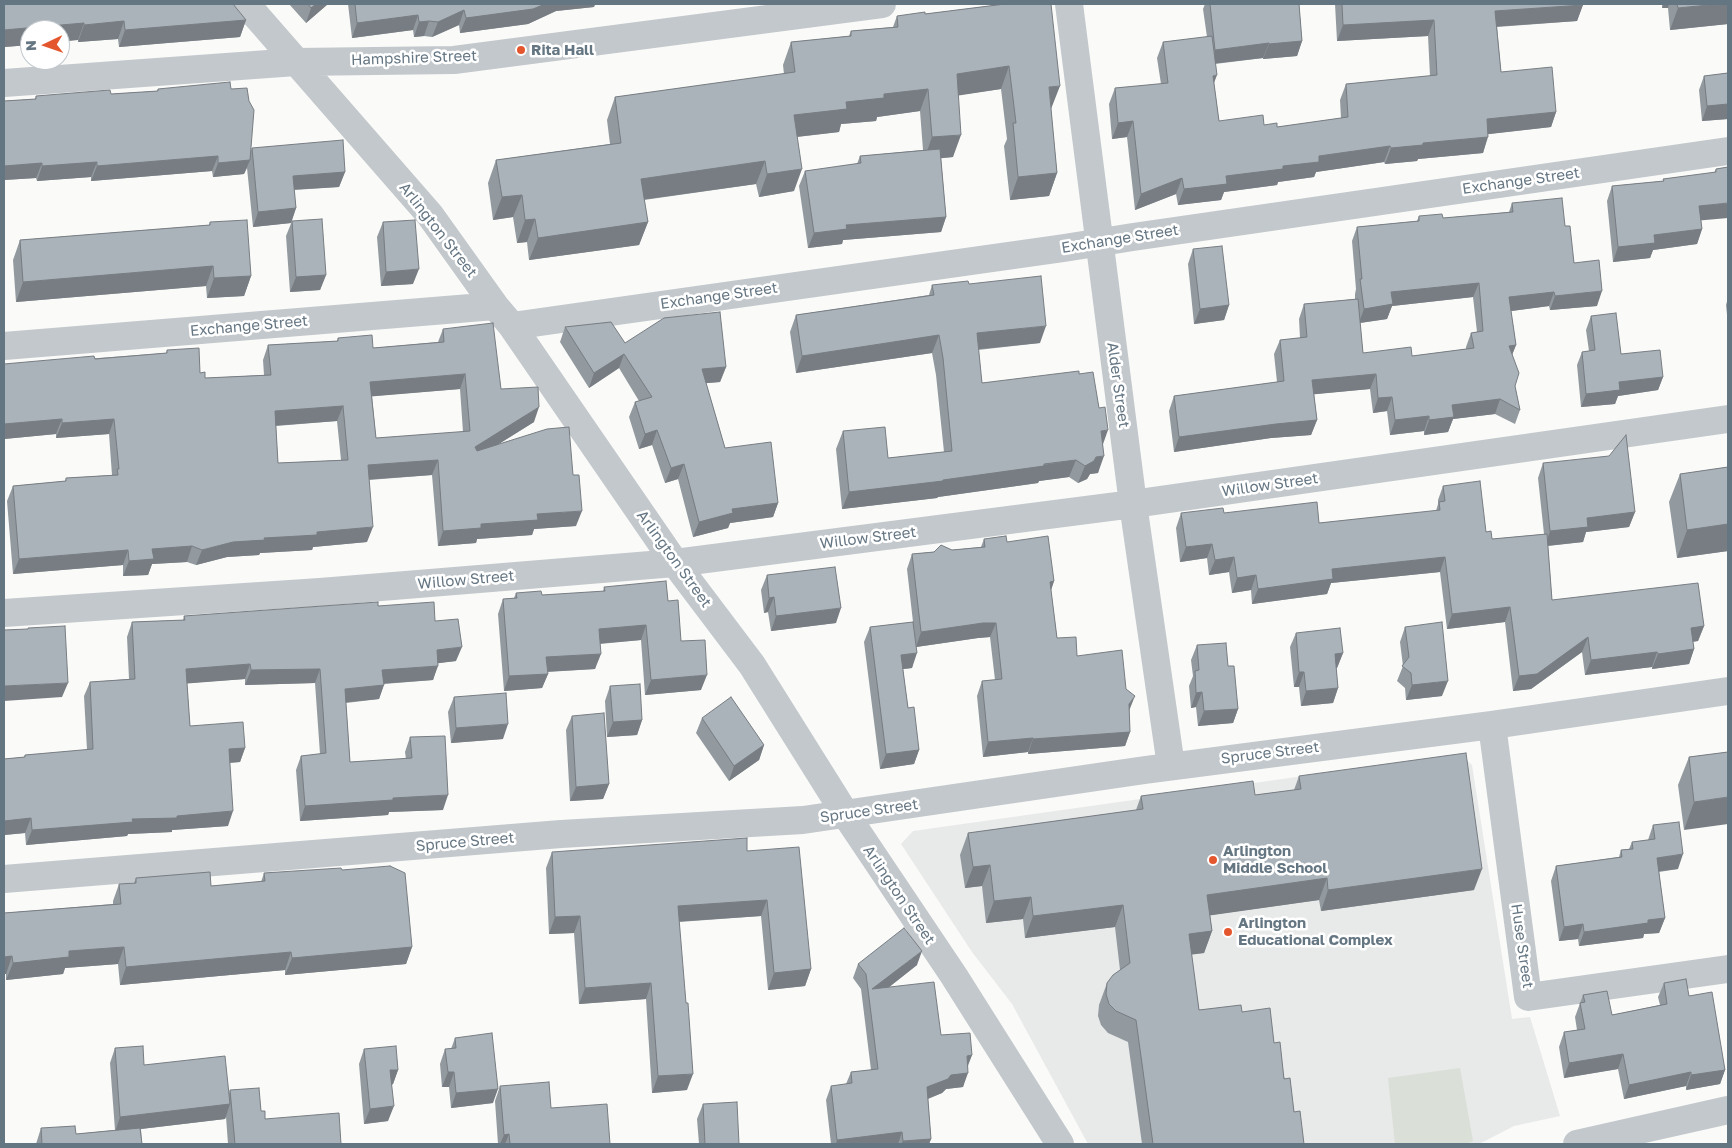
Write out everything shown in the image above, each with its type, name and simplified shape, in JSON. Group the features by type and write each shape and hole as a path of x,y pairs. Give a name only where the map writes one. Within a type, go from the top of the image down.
{"street":[{"name":"Arlington Street","path":"246,4 430,214 503,316 675,563 752,665 846,814 954,976 1060,1144"},
{"name":"Hampshire Street","path":"4,83 296,62 454,60 882,4"},
{"name":"Alder Street","path":"1069,4 1133,504 1171,766"},
{"name":"Exchange Street","path":"4,346 503,316 1099,242 1728,152"},
{"name":"Willow Street","path":"4,613 320,592 675,563 1133,504 1728,419"},
{"name":"Spruce Street","path":"4,879 562,834 803,820 1171,766 1492,725 1728,690"},
{"name":"Huse Street","path":"1492,725 1528,997 1728,969"},
{"path":"1577,1144 1728,1110"}],"shaded area":[{"name":"Arlington Educational Complex","path":"1460,754 1472,765 1512,1019 1530,1017 1560,1116 1514,1126 1479,1144 1088,1144 1012,1004 972,952 901,844 913,831"},
{"path":"1460,1068 1473,1141 1466,1144 1395,1144 1388,1078"}],"building":[{"path":"4,4 233,4 246,20 125,30 124,21 84,25 84,23 70,24 70,20 20,20 20,29 4,30"},
{"path":"308,4 316,4 311,8"},
{"path":"355,4 545,4 533,9 466,18 464,10 438,22 419,22 418,15 357,23"},
{"path":"1005,4 1051,4 1060,86 1049,87 1057,173 1018,177 1013,123 1016,123 1009,66 957,74 961,135 932,137 928,89 884,94 884,98 846,102 847,109 794,115 802,169 767,174 765,161 641,179 648,222 538,238 535,219 525,220 522,195 502,197 496,160 621,143 615,97 795,72 791,42 851,36 851,31 898,27 897,16"},
{"path":"1210,4 1299,4 1302,41 1215,50"},
{"path":"1342,4 1583,5 1495,11 1501,72 1552,67 1556,112 1487,119 1488,137 1391,148 1390,146 1319,156 1319,162 1283,166 1283,169 1226,176 1227,184 1184,189 1182,178 1141,194 1133,121 1118,123 1115,88 1168,83 1163,42 1212,36 1217,75 1213,76 1219,121 1263,115 1264,125 1277,123 1277,127 1348,117 1346,84 1437,75 1434,20 1343,25"},
{"path":"1677,4 1719,4 1678,8"},
{"path":"1728,73 1728,104 1707,106 1704,76"},
{"path":"230,82 231,89 247,88 249,101 254,110 250,160 218,163 218,156 97,166 97,162 42,166 42,163 4,166 4,101 36,99 36,96 110,90 111,94 158,91 158,89"},
{"path":"343,140 345,172 293,176 296,208 258,212 252,148"},
{"path":"940,149 946,217 846,225 847,229 814,233 805,171 861,163 860,156"},
{"path":"1728,167 1728,203 1699,206 1702,229 1654,235 1655,243 1618,247 1612,186 1664,181 1663,179 1716,172 1716,169"},
{"path":"1562,198 1565,226 1570,226 1574,263 1599,260 1602,291 1555,296 1554,292 1509,297 1516,345 1509,346 1519,373 1515,386 1520,410 1500,399 1452,405 1454,417 1429,420 1429,416 1395,420 1392,397 1378,398 1376,374 1312,380 1317,420 1179,437 1174,396 1284,381 1280,340 1307,337 1304,304 1358,299 1363,353 1411,347 1412,356 1474,348 1471,333 1483,331 1479,283 1391,292 1393,304 1364,309 1357,227 1419,221 1419,216 1442,214 1443,218 1513,212 1512,203"},
{"path":"322,219 326,275 296,277 292,221"},
{"path":"247,220 251,276 214,278 213,266 23,282 20,240 210,225 210,222"},
{"path":"415,220 419,269 386,272 383,222"},
{"path":"1222,246 1229,305 1200,309 1193,249"},
{"path":"1041,276 1046,326 977,333 982,383 1079,371 1079,374 1093,372 1099,408 1105,407 1108,430 1101,431 1104,456 1096,457 1094,461 1085,466 1076,460 943,481 849,492 843,431 885,427 888,458 952,451 939,335 802,356 796,315 934,295 932,285 968,281 969,284"},
{"path":"720,312 726,367 702,369 725,448 771,442 778,503 732,509 733,513 699,522 684,464 671,468 657,430 645,434 635,402 652,397 624,354 594,373 565,327 611,322 625,343 664,318"},
{"path":"1616,313 1621,354 1660,350 1663,377 1619,382 1620,390 1586,394 1582,352 1595,350 1591,316"},
{"path":"493,323 501,389 538,387 539,407 475,447 477,451 547,429 569,427 573,475 579,475 582,511 537,514 538,520 481,524 481,528 443,531 438,460 368,465 373,527 317,532 317,535 233,542 202,550 192,546 152,549 154,559 129,561 128,550 19,559 13,486 66,481 66,478 118,475 117,469 119,469 114,419 62,423 62,419 4,424 4,364 94,356 95,359 167,353 167,350 199,348 200,373 205,372 205,378 271,375 268,345 338,341 338,338 372,335 373,348 444,342 443,329","holes":["465,374 470,431 376,438 370,382","343,406 348,460 278,463 275,411"]},
{"path":"1626,435 1635,512 1587,518 1588,527 1550,531 1543,463 1609,456"},
{"path":"1728,467 1728,524 1687,530 1680,474"},
{"path":"1480,481 1486,532 1491,531 1492,539 1547,534 1552,600 1698,583 1704,626 1691,628 1694,649 1591,660 1588,637 1537,674 1519,676 1510,607 1452,614 1445,557 1332,569 1333,579 1258,589 1256,575 1237,578 1234,557 1215,560 1212,544 1186,547 1181,513 1223,508 1224,513 1317,502 1319,523 1440,510 1439,502 1445,501 1443,486"},
{"path":"1006,536 1007,542 1048,536 1054,581 1050,582 1057,638 1076,637 1077,656 1122,650 1126,689 1135,696 1129,704 1130,732 988,742 982,681 1002,679 996,623 983,623 921,632 912,554 934,552 941,545 952,550 985,547 984,539"},
{"path":"835,567 841,608 776,616 774,597 769,598 767,575"},
{"path":"666,581 668,601 678,600 681,641 705,640 707,675 651,680 646,625 599,629 601,654 546,657 548,674 509,676 503,599 517,598 516,593 541,591 542,595 605,591 604,587"},
{"path":"378,602 378,606 434,602 435,621 458,619 462,647 437,650 438,666 382,670 384,685 345,689 350,762 412,758 410,737 445,736 448,795 305,806 301,756 326,753 320,669 251,670 250,664 186,669 190,726 243,722 245,748 229,749 233,811 177,816 177,818 132,819 133,822 32,830 31,818 4,821 4,759 25,757 25,755 93,749 90,682 135,679 132,622 185,620 184,616"},
{"path":"913,622 917,653 901,655 908,708 914,707 919,750 886,754 870,627"},
{"path":"1442,622 1448,681 1412,685 1411,673 1402,666 1409,657 1405,627"},
{"path":"65,626 68,683 4,686 4,630"},
{"path":"1340,628 1343,653 1335,654 1338,688 1306,691 1304,672 1299,672 1296,633"},
{"path":"1226,643 1228,666 1234,666 1238,709 1204,711 1202,692 1196,693 1195,671 1199,670 1197,645"},
{"path":"640,684 642,720 613,722 610,686"},
{"path":"506,693 508,724 456,728 454,697"},
{"path":"731,697 764,745 734,766 702,718"},
{"path":"604,713 609,784 576,787 572,716"},
{"path":"1728,752 1728,797 1694,802 1689,757"},
{"path":"1466,753 1482,869 1328,890 1327,878 1207,895 1212,931 1189,934 1199,1010 1241,1005 1242,1012 1270,1008 1274,1043 1280,1042 1284,1079 1290,1078 1294,1112 1300,1111 1304,1144 1153,1144 1136,1020 1116,1011 1109,1004 1106,994 1107,983 1113,975 1130,963 1123,905 1033,916 1031,897 994,901 990,865 973,867 968,833 1143,809 1141,796 1253,781 1255,795 1301,789 1299,776"},
{"path":"1679,822 1683,854 1657,858 1665,918 1648,920 1648,923 1584,932 1583,924 1564,927 1556,866 1622,857 1621,850 1633,849 1632,842 1655,839 1653,825"},
{"path":"747,838 747,851 799,847 811,969 774,973 767,900 678,906 693,1074 658,1076 651,983 585,988 580,916 555,917 552,852"},
{"path":"390,866 405,873 412,947 292,958 291,952 126,967 124,947 69,951 69,957 13,963 12,956 4,957 4,913 121,904 119,884 136,883 136,878 210,872 211,886 265,881 264,873"},
{"path":"904,928 922,951 872,989 934,982 941,1035 970,1033 972,1055 967,1056 968,1073 951,1075 948,1079 927,1087 931,1139 903,1141 902,1132 837,1140 831,1086 852,1083 851,1072 878,1069 866,974 858,964"},
{"path":"1686,979 1689,996 1712,992 1725,1070 1691,1075 1691,1072 1629,1085 1623,1054 1569,1063 1564,1032 1585,1029 1580,1003 1585,1002 1583,995 1607,991 1612,1015 1667,1004 1664,983"},
{"path":"492,1033 498,1089 456,1093 454,1072 448,1072 445,1049 456,1048 455,1038"},
{"path":"143,1046 144,1065 225,1056 230,1104 120,1117 115,1048"},
{"path":"396,1046 398,1070 390,1070 394,1106 370,1109 364,1049"},
{"path":"549,1082 551,1108 607,1104 610,1144 510,1144 509,1134 504,1135 500,1086"},
{"path":"259,1088 261,1111 265,1111 265,1119 339,1113 341,1144 235,1144 230,1090"},
{"path":"737,1102 739,1144 705,1144 703,1104"},
{"path":"75,1126 76,1134 140,1128 142,1144 42,1144 41,1128"}],"place":[{"name":"Rita Hall","path":"521,50"},
{"name":"Arlington Middle School","path":"1213,860"},
{"name":"Arlington Educational Complex","path":"1228,932"}]}
